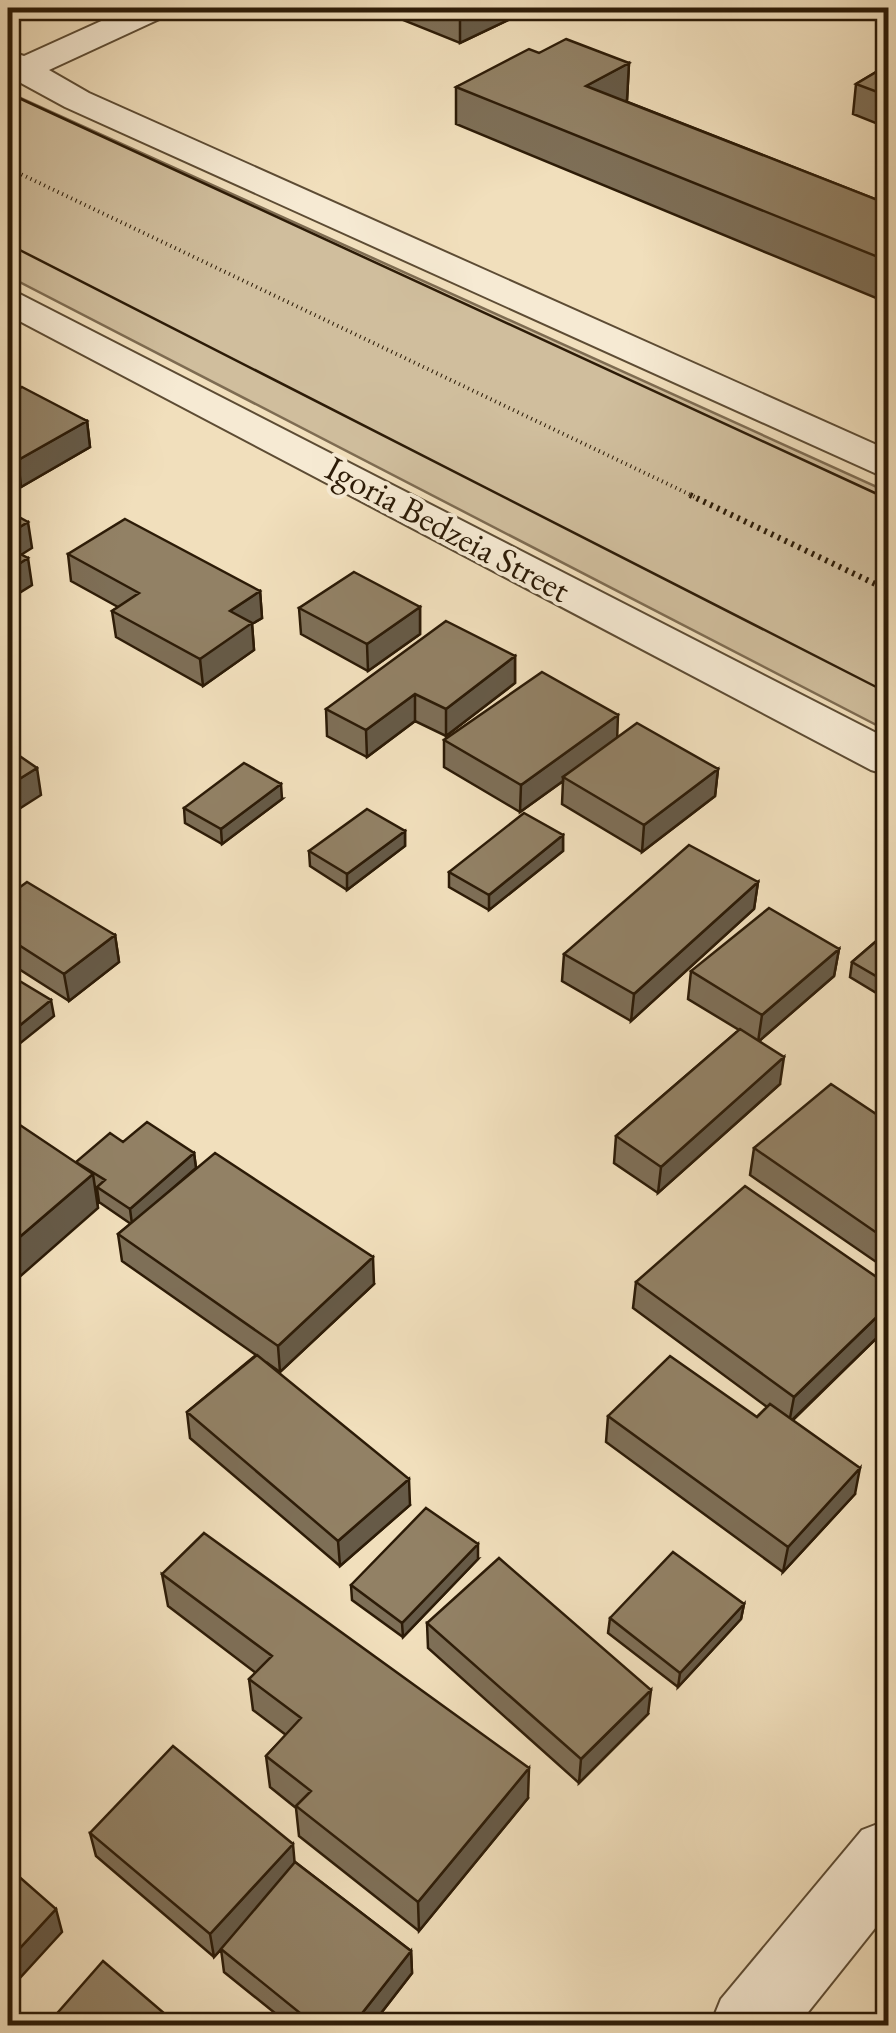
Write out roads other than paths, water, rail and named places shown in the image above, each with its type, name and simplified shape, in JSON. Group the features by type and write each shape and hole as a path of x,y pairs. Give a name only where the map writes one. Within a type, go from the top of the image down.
{"street":[{"path":"13,69 156,8"},
{"path":"13,69 888,466"},
{"name":"Igoria Bedzeia Street","path":"8,300 888,758"},
{"path":"748,2026 888,1855"}],"tram line":[{"path":"8,93 888,499"},
{"path":"8,244 888,693"}]}
